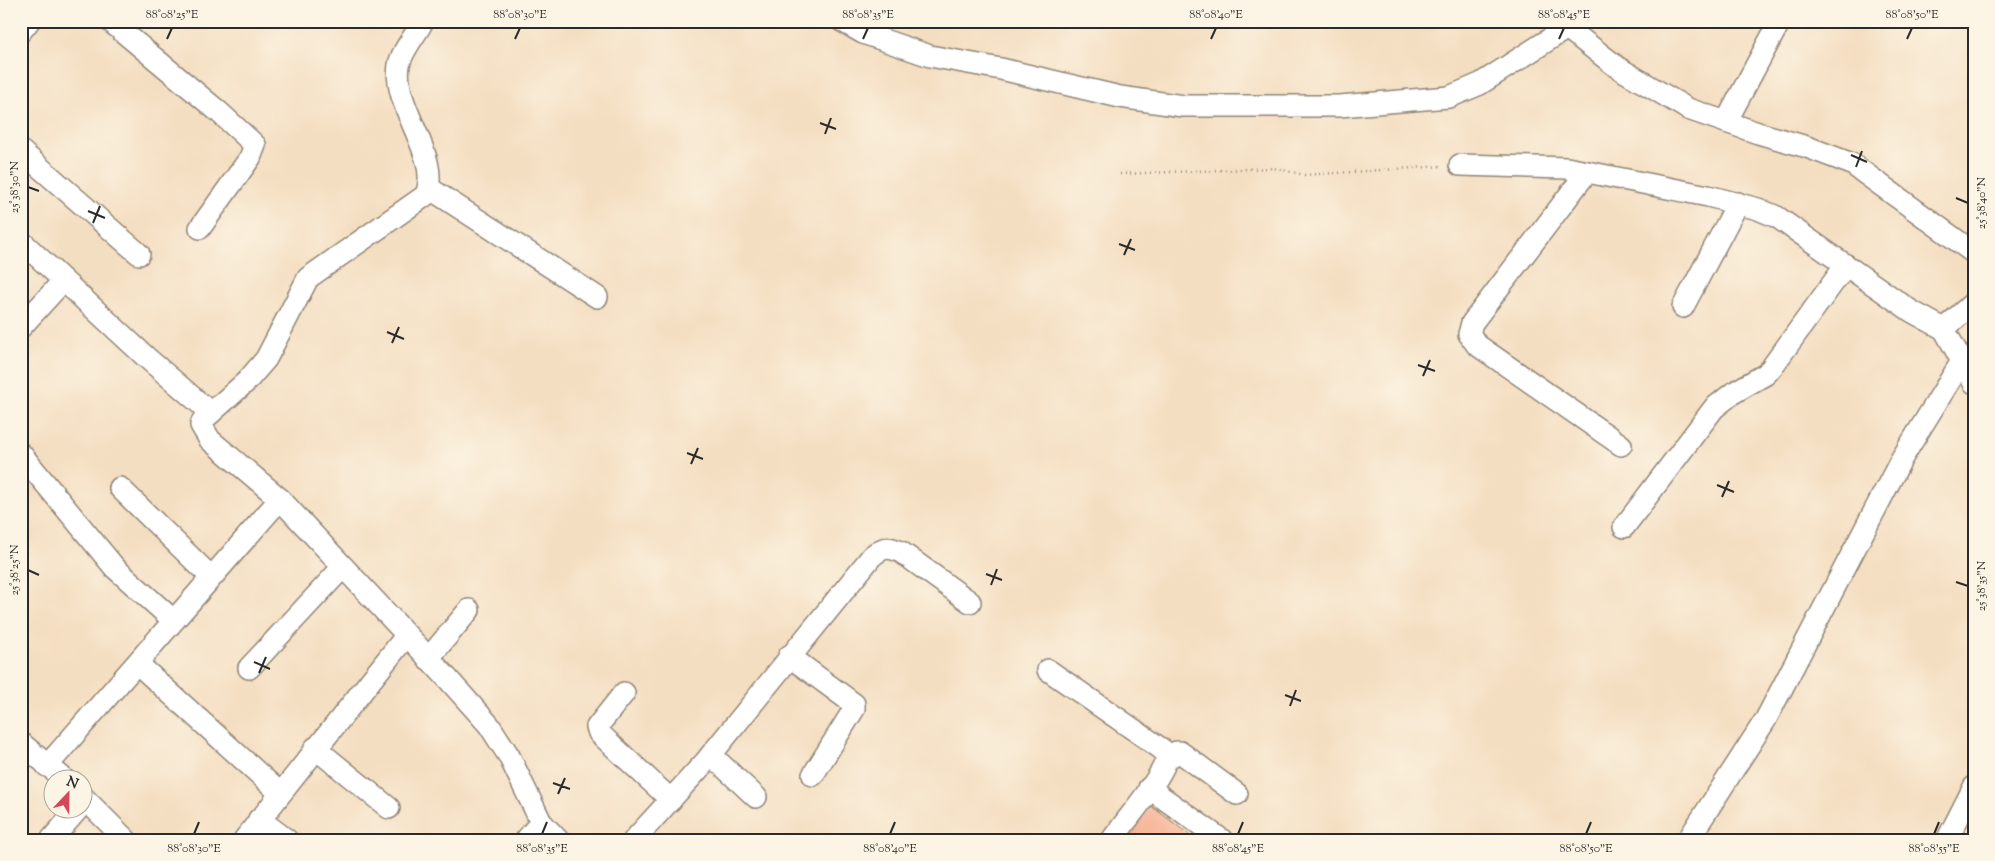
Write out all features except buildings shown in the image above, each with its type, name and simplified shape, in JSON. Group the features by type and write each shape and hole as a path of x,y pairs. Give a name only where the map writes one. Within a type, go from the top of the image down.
{"street":[{"path":"21,31 28,21"},
{"path":"110,21 255,144 250,158 200,228"},
{"path":"423,21 400,63 399,80 404,102 431,176 426,195 416,204 308,278 266,359 248,381 201,425 210,440 280,499 489,726 509,756 541,822 558,840"},
{"path":"842,21 863,33 930,56 1001,69 1120,97 1183,106 1339,106 1450,97 1480,84 1562,25 1617,67 1664,97 1688,109 1807,147 1852,164 1974,253"},
{"path":"1726,122 1780,21"},
{"path":"21,151 139,254"},
{"path":"1460,164 1530,165 1588,172 1738,203 1777,217 1911,311 1944,329 1974,382"},
{"path":"1588,172 1472,323 1469,334 1477,345 1620,445"},
{"path":"429,188 597,297"},
{"path":"1683,306 1738,203"},
{"path":"21,242 147,358 212,413"},
{"path":"1624,527 1714,408 1732,393 1766,374 1772,367 1846,265"},
{"path":"21,327 64,281"},
{"path":"1944,329 1967,308"},
{"path":"1688,840 1766,718 1902,458 1962,361"},
{"path":"21,454 115,568 173,620"},
{"path":"120,488 211,577"},
{"path":"58,768 173,620 280,499"},
{"path":"634,840 711,755 789,656 872,556 882,547 890,547 901,552 970,602"},
{"path":"249,668 342,568"},
{"path":"428,659 469,610"},
{"path":"244,840 315,748 406,636"},
{"path":"789,656 854,704 854,709 813,776"},
{"path":"138,664 280,793"},
{"path":"1061,674 1122,711 1163,750 1167,755 1166,761"},
{"path":"624,693 597,728 599,733 671,800"},
{"path":"21,743 50,768"},
{"path":"315,748 389,808"},
{"path":"1112,840 1166,761 1176,752 1180,752 1237,794"},
{"path":"711,755 756,797"},
{"path":"1947,840 1974,787"},
{"path":"1149,788 1222,840"},
{"path":"92,810 126,840"},
{"path":"51,840 70,818"},
{"path":"259,820 287,840"},
{"path":"526,840 541,822"}],"path":[{"path":"1120,174 1267,168 1305,175 1460,164"}]}
